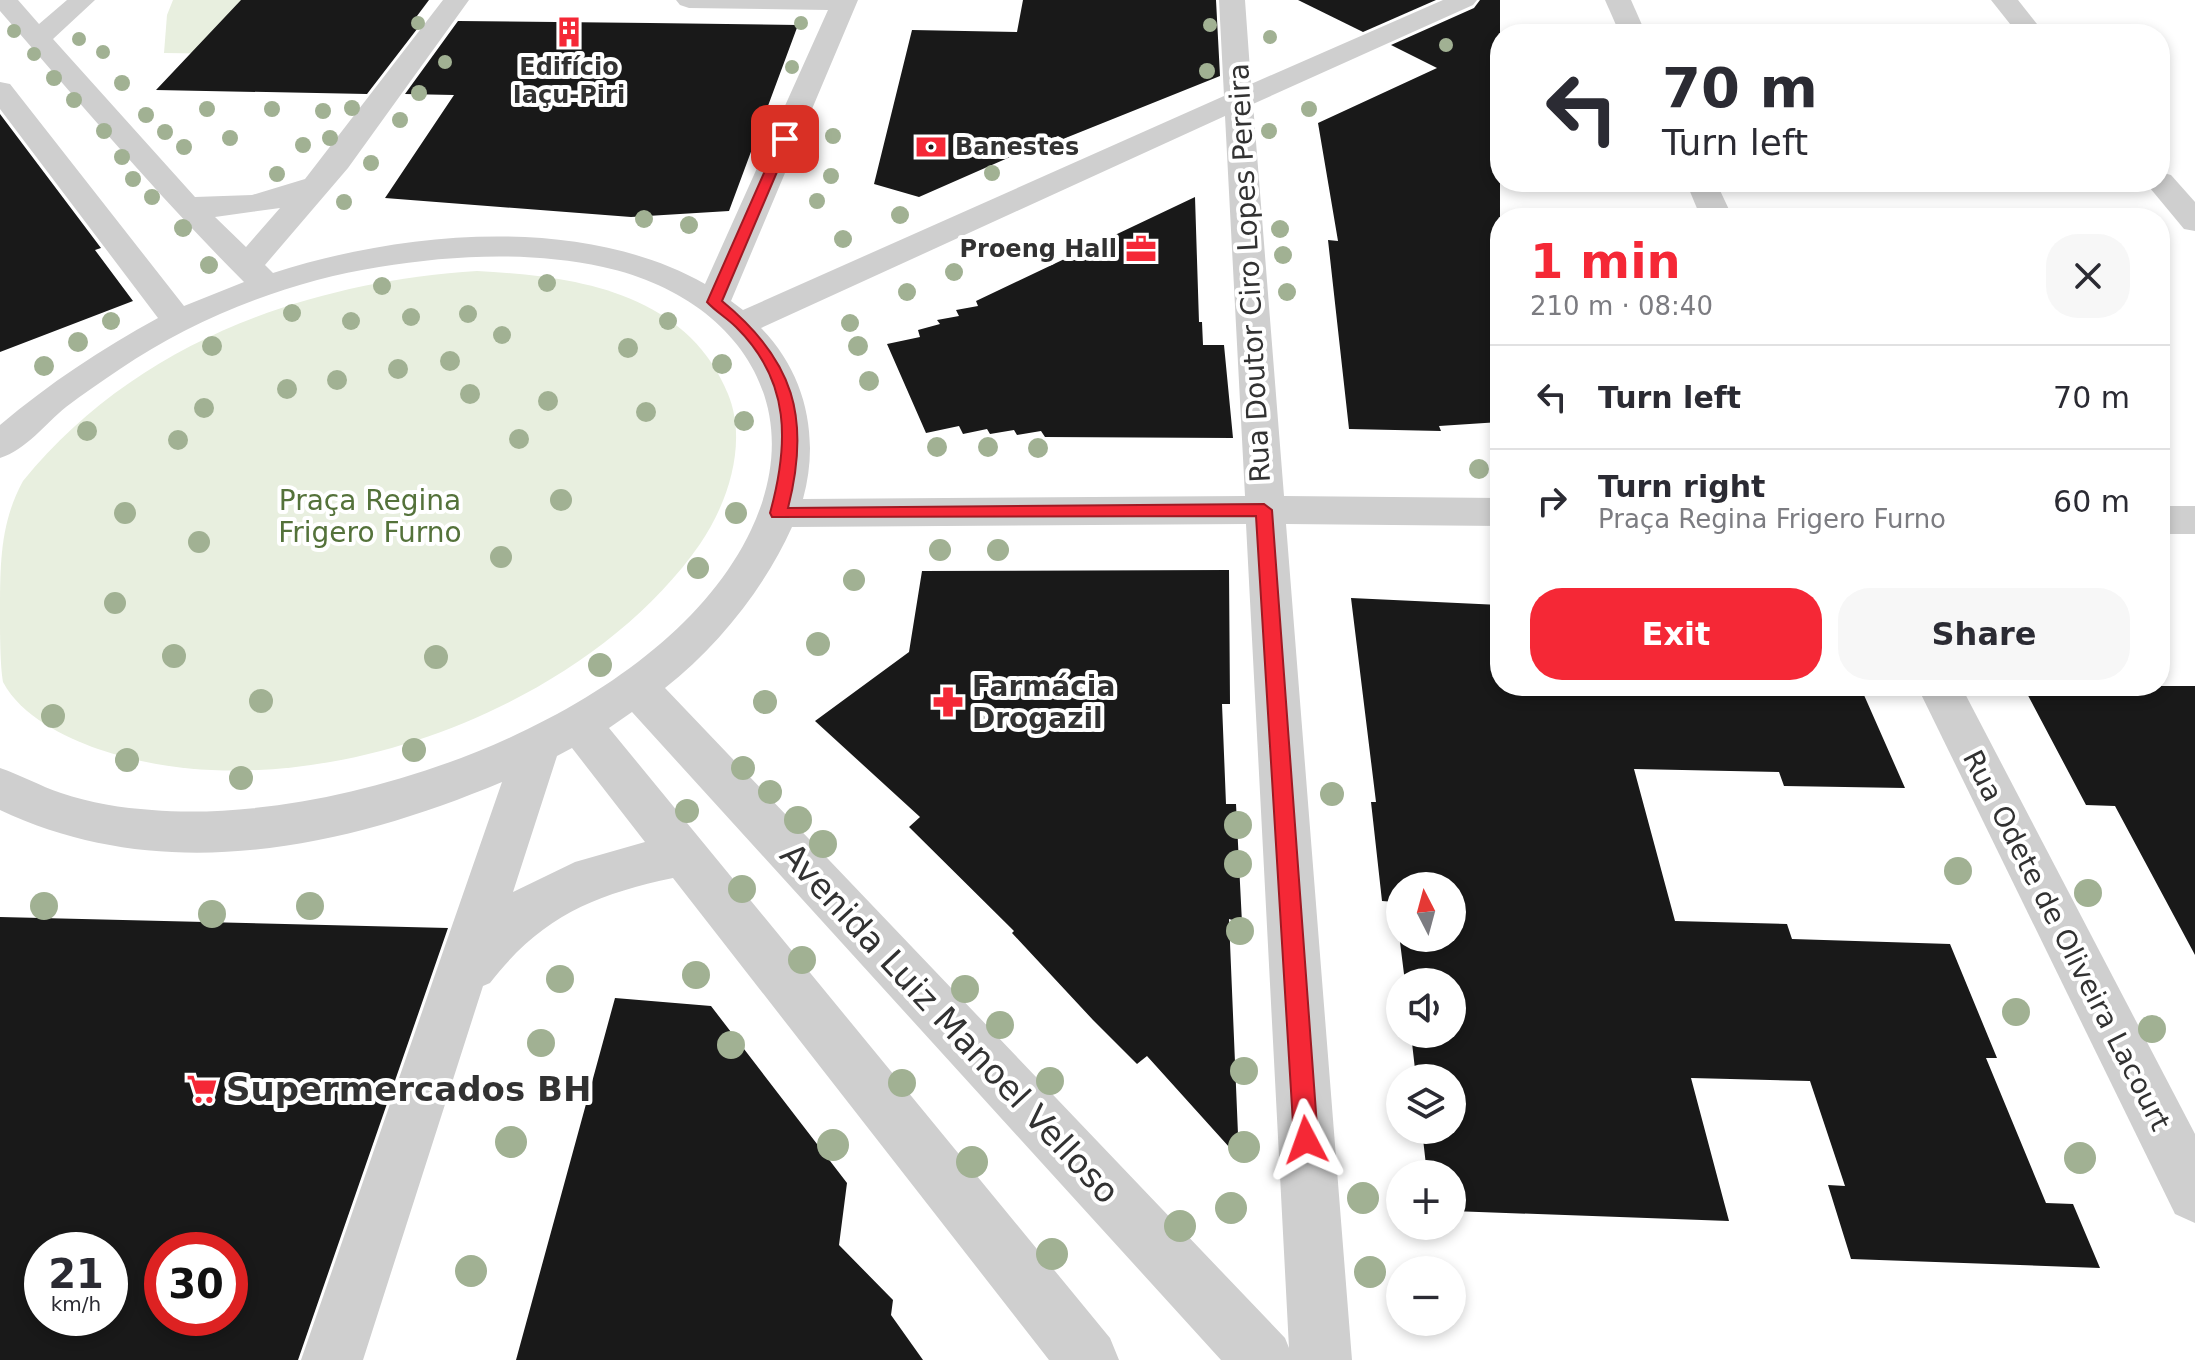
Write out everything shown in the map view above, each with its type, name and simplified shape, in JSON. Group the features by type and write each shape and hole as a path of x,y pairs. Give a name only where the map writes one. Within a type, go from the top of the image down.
{"street":[{"path":"4,0 186,206 256,276"},
{"path":"38,39 82,0"},
{"path":"256,276 318,185 456,0"},
{"path":"689,0 844,1 728,313"},
{"name":"Rua Doutor Ciro Lopes Pereira","path":"1232,0 1321,1360"},
{"path":"728,313 933,235 1240,102 1464,0"},
{"path":"1618,0 1629,24"},
{"path":"2004,0 2024,24"},
{"path":"0,90 178,321"},
{"path":"186,206 245,208 271,204 318,185"},
{"path":"2169,192 2195,222"},
{"path":"0,445 75,381 256,276 408,252 480,246 534,248 610,258 666,276 728,313 766,354 783,388 791,427 790,468 778,513 747,571 711,618 677,653 636,687 558,737 397,804 305,825 215,833 130,829 55,812 0,788"},
{"path":"778,513 1490,512"},
{"path":"2170,520 2195,520"},
{"name":"Avenida Luiz Manoel Velloso","path":"636,687 1263,1360"},
{"name":"Rua Odete de Oliveira Lacourt","path":"1944,696 2195,1194"},
{"path":"558,737 683,855 1088,1360"},
{"path":"332,1360 457,988 558,737"},
{"path":"457,988 488,943 517,917 555,893 598,874 683,855"}],"green space":[{"path":"173,0 285,0 236,54 164,53 167,15"},
{"name":"Praça Regina Frigero Furno","path":"477,271 552,278 624,296 656,312 685,332 709,360 728,394 734,413 735,452 732,472 719,510 700,544 648,604 584,657 510,702 429,736 344,759 259,770 176,767 85,744 44,724 21,705 3,682 1,667 0,578 3,544 10,512 23,481 67,433 117,392 170,357 227,329 287,306 349,289"}],"building":[{"path":"241,0 429,0 414,20 424,20 367,94 156,90"},
{"path":"1023,0 1216,0 1220,76 1063,139 1058,136 919,197 874,184 912,30 1017,32"},
{"path":"1298,0 1436,0 1363,32"},
{"path":"1480,0 1500,0 1500,24 1490,24 1490,192 1500,192 1500,208 1490,208 1490,423 1439,426 1441,431 1349,429 1328,240 1338,241 1318,123 1437,68 1391,45 1474,8"},
{"path":"458,21 798,25 729,211 631,217 385,198 454,95 405,94"},
{"path":"0,114 101,248 95,250 133,301 0,352"},
{"path":"1195,197 1199,322 1202,322 1203,345 1224,345 1233,438 1045,437 1041,431 1017,435 1014,430 990,434 987,429 963,434 959,426 926,433 887,344 920,337 918,330 940,324 937,320 959,316 956,310 978,306 976,301"},
{"path":"1229,570 1230,704 1222,704 1226,804 1236,804 1242,923 1229,919 1239,1158 1147,1056 1137,1064 1093,1020 1012,933 1014,931 909,827 920,817 815,721 909,652 922,571"},
{"path":"1351,598 1490,605 1490,696 1864,696 1905,788 1784,786 1779,772 1634,769 1675,921 1787,924 1792,939 1950,944 1997,1058 1986,1058 2046,1203 2073,1204 2100,1268 1851,1259 1828,1185 1845,1186 1810,1081 1691,1078 1729,1221 1466,1212 1466,1160 1425,1160 1424,1144 1466,1144 1466,1064 1414,1064 1413,1048 1466,1048 1466,968 1403,968 1401,952 1466,952 1466,872 1386,872 1386,901 1382,901 1371,802 1376,802"},
{"path":"2170,686 2195,686 2195,955 2115,806 2086,805 2028,696 2170,696"},
{"name":"Supermercados BH","path":"0,917 448,928 298,1360 0,1360"},
{"path":"615,998 711,1006 847,1183 839,1245 893,1300 891,1315 923,1360 516,1360"}],"place":[{"name":"Edifício Iaçu-Piri","path":"569,32"},
{"name":"Banestes","path":"931,147"},
{"name":"Proeng Hall","path":"1141,249"},
{"name":"Farmácia Drogazil","path":"948,702"},
{"name":"Supermercados BH","path":"202,1089"}],"route":[{"path":"785,139 714,302 741,324 766,354 783,388 791,427 790,468 778,513 1264,510 1306,1140"}]}
